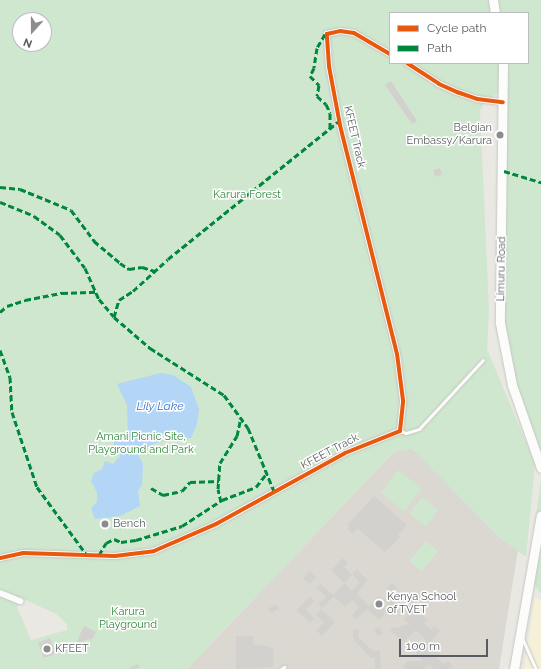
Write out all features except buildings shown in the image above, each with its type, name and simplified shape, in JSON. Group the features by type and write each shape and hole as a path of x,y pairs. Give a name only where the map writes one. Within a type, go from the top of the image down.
{"main road":[{"path":"493,0 495,12"},
{"name":"Limuru Road","path":"503,64 500,323 512,385 541,468"},
{"path":"514,669 541,515"},
{"path":"511,669 535,551"}],"street":[{"name":"KFEET Track","path":"0,558 23,553 115,556 154,551 216,524 345,453 400,431 403,400 397,354 340,124 329,66 327,34 340,31 354,33 389,53"},
{"path":"409,64 439,84 457,92 477,100 502,102"},
{"path":"0,593 20,601"}],"lane":[{"path":"400,431 406,433 419,429 483,360"},
{"path":"520,635 536,669"}],"shaded area":[{"name":"Kenya School of TVET","path":"412,448 500,538 518,550 499,669 187,669 394,452"},
{"path":"535,598 541,600 541,669 524,669"}],"green space":[{"name":"Karura Forest","path":"0,0 490,0 493,12 389,12 389,64 499,64 501,91 484,103 480,111 489,310 487,349 535,464 526,557 500,538 411,448 394,452 187,669 0,669","holes":["26,600 56,614 67,624 67,630 31,640 17,607 20,601","50,638 56,654 45,659"]},
{"path":"492,0 541,0 541,463 504,353 501,64 529,64 529,12 494,12"},
{"path":"398,470 422,488 405,511 381,493"},
{"path":"541,478 541,594 528,575"},
{"path":"422,497 439,510 426,526 409,514"},
{"path":"426,541 438,551 422,571 409,561"}],"water":[{"name":"Lily Lake","path":"161,373 173,375 191,387 199,409 197,424 191,438 168,439 151,445 138,455 143,464 142,485 138,491 140,506 120,516 95,519 91,508 97,502 97,492 91,481 94,473 102,469 105,461 113,464 120,456 113,448 115,437 127,441 128,436 127,405 117,384"}],"marked path":[{"path":"325,34 317,48 314,68 310,76 319,85 317,96 326,104 330,113 330,129"},
{"path":"114,317 119,300 133,291 168,259 340,120"},
{"path":"504,171 541,182"},
{"path":"0,187 20,189 71,210 94,241 120,263 129,269 142,267 155,271"},
{"path":"0,202 34,216 60,235 85,268 99,299 114,317 150,348 224,395 248,428 274,491"},
{"path":"0,312 7,306 25,300 62,293 97,292"},
{"path":"0,350 10,377 12,412 37,487 86,554"},
{"path":"221,502 218,489 220,463 237,436 241,417"},
{"path":"99,555 106,543 114,539 121,542 136,540 182,526 222,500 256,487 267,473"},
{"path":"151,488 163,495 182,491 190,482 219,481"}],"cycle path":[{"path":"0,558 23,553 115,556 154,551 216,524 345,453 400,431 403,400 397,354 340,125 329,66 327,34 340,31 354,33 389,53"},
{"path":"409,64 439,84 457,92 477,99 503,102"}],"place":[{"name":"Belgian Embassy/Karura","path":"500,135"},
{"name":"Bench","path":"105,524"},
{"name":"Kenya School of TVET","path":"379,604"},
{"name":"KFEET","path":"47,649"}],"park label":[{"name":"Amani Picnic Site, Playground and Park","path":"141,444"},
{"name":"Karura Playground","path":"128,619"}]}
